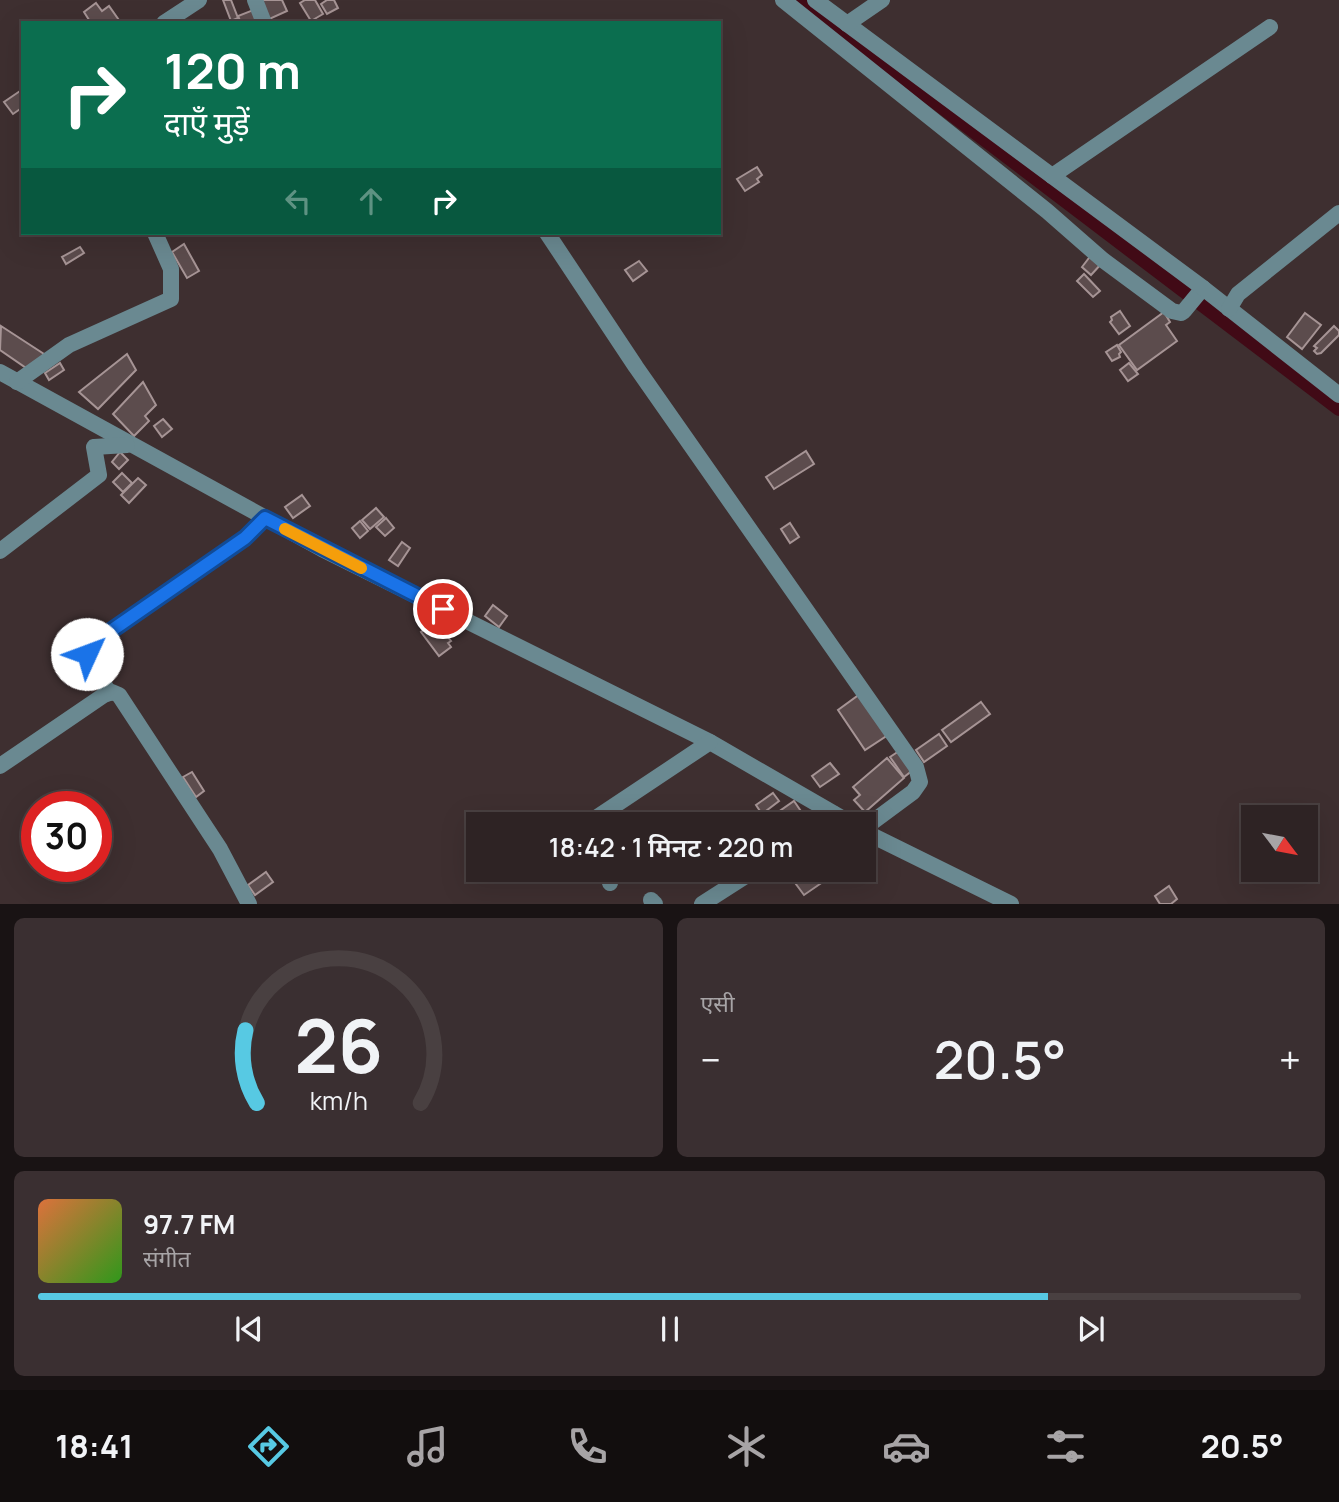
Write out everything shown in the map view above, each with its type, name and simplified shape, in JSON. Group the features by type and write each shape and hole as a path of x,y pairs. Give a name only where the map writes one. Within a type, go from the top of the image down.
{"street":[{"path":"167,21 199,0"},
{"path":"255,0 263,21"},
{"path":"783,0 1103,260 1172,312 1184,312 1199,293"},
{"path":"816,0 1052,176 1199,293 1229,309 1339,395"},
{"path":"847,24 882,0"},
{"path":"1052,176 1270,27"},
{"path":"1229,309 1238,294 1339,214"},
{"path":"18,382 69,345 171,299 171,269 156,235"},
{"path":"548,235 636,366 916,767 920,782 913,792 876,820"},
{"path":"0,372 322,549 710,742 831,812"},
{"path":"0,551 99,475 94,447 130,445"},
{"path":"109,693 87,654 92,644 245,538 265,518"},
{"path":"0,766 109,693 115,693 122,698 220,849 249,904"},
{"path":"605,812 710,742"},
{"path":"876,836 1012,904"},
{"path":"702,904 736,882"}],"building":[{"path":"223,0 231,0 238,18 231,21"},
{"path":"256,0 282,0 287,11 265,21"},
{"path":"315,0 323,14 311,21 300,3"},
{"path":"334,0 338,8 327,14 321,4"},
{"path":"96,3 102,11 109,6 120,21 90,21 84,12"},
{"path":"256,9 261,21 240,21 238,16"},
{"path":"21,92 21,108 13,114 4,102"},
{"path":"757,167 762,175 757,179 759,182 745,191 737,179"},
{"path":"184,244 199,271 187,278 172,252"},
{"path":"80,247 84,253 66,264 62,257"},
{"path":"1092,254 1102,263 1091,275 1082,267"},
{"path":"639,261 647,271 633,281 625,270"},
{"path":"1084,274 1100,291 1093,297 1077,281"},
{"path":"1120,311 1130,326 1119,334 1110,322 1111,317"},
{"path":"1164,312 1170,322 1166,325 1177,341 1137,370 1119,345"},
{"path":"1305,313 1321,325 1302,349 1287,337"},
{"path":"1,326 44,354 32,372 0,350"},
{"path":"1334,326 1339,335 1317,354 1314,351 1317,348 1314,346"},
{"path":"1117,345 1121,352 1120,357 1112,361 1106,352"},
{"path":"127,354 136,370 98,409 79,392"},
{"path":"60,363 64,370 49,380 45,373"},
{"path":"1129,363 1138,374 1128,381 1120,370"},
{"path":"143,382 156,405 145,416 149,421 134,436 113,414"},
{"path":"163,419 172,429 162,437 154,426"},
{"path":"806,451 814,464 774,489 766,477"},
{"path":"120,452 128,460 119,469 112,462"},
{"path":"122,473 132,483 123,492 113,482"},
{"path":"138,478 146,485 129,503 121,495"},
{"path":"302,495 310,506 293,518 285,507"},
{"path":"376,508 384,517 370,529 362,520"},
{"path":"386,518 394,528 385,536 376,527"},
{"path":"360,521 368,531 360,538 352,528"},
{"path":"790,523 799,537 790,543 781,529"},
{"path":"402,542 410,548 398,566 389,560"},
{"path":"493,605 507,616 499,627 485,616"},
{"path":"433,623 441,635 444,632 451,641 448,643 451,647 439,656 421,632"},
{"path":"860,694 888,735 865,750 838,710"},
{"path":"981,702 990,714 951,742 942,730"},
{"path":"939,734 947,746 924,762 916,750"},
{"path":"899,751 913,770 904,777 890,757"},
{"path":"887,758 904,778 865,812 854,800 860,795 853,787"},
{"path":"830,763 839,774 820,787 812,776"},
{"path":"192,772 204,791 196,797 183,777"},
{"path":"773,793 779,801 765,812 761,812 756,805"},
{"path":"794,801 802,812 778,812"},
{"path":"266,872 273,882 255,895 248,885"},
{"path":"794,882 823,882 804,895"},
{"path":"1169,886 1177,899 1171,904 1160,904 1155,896"}],"waterway":[{"path":"801,0 1339,409"}],"slow traffic":[{"path":"285,529 361,568"}],"route":[{"path":"87,654 92,644 245,538 265,518 443,609"}]}
